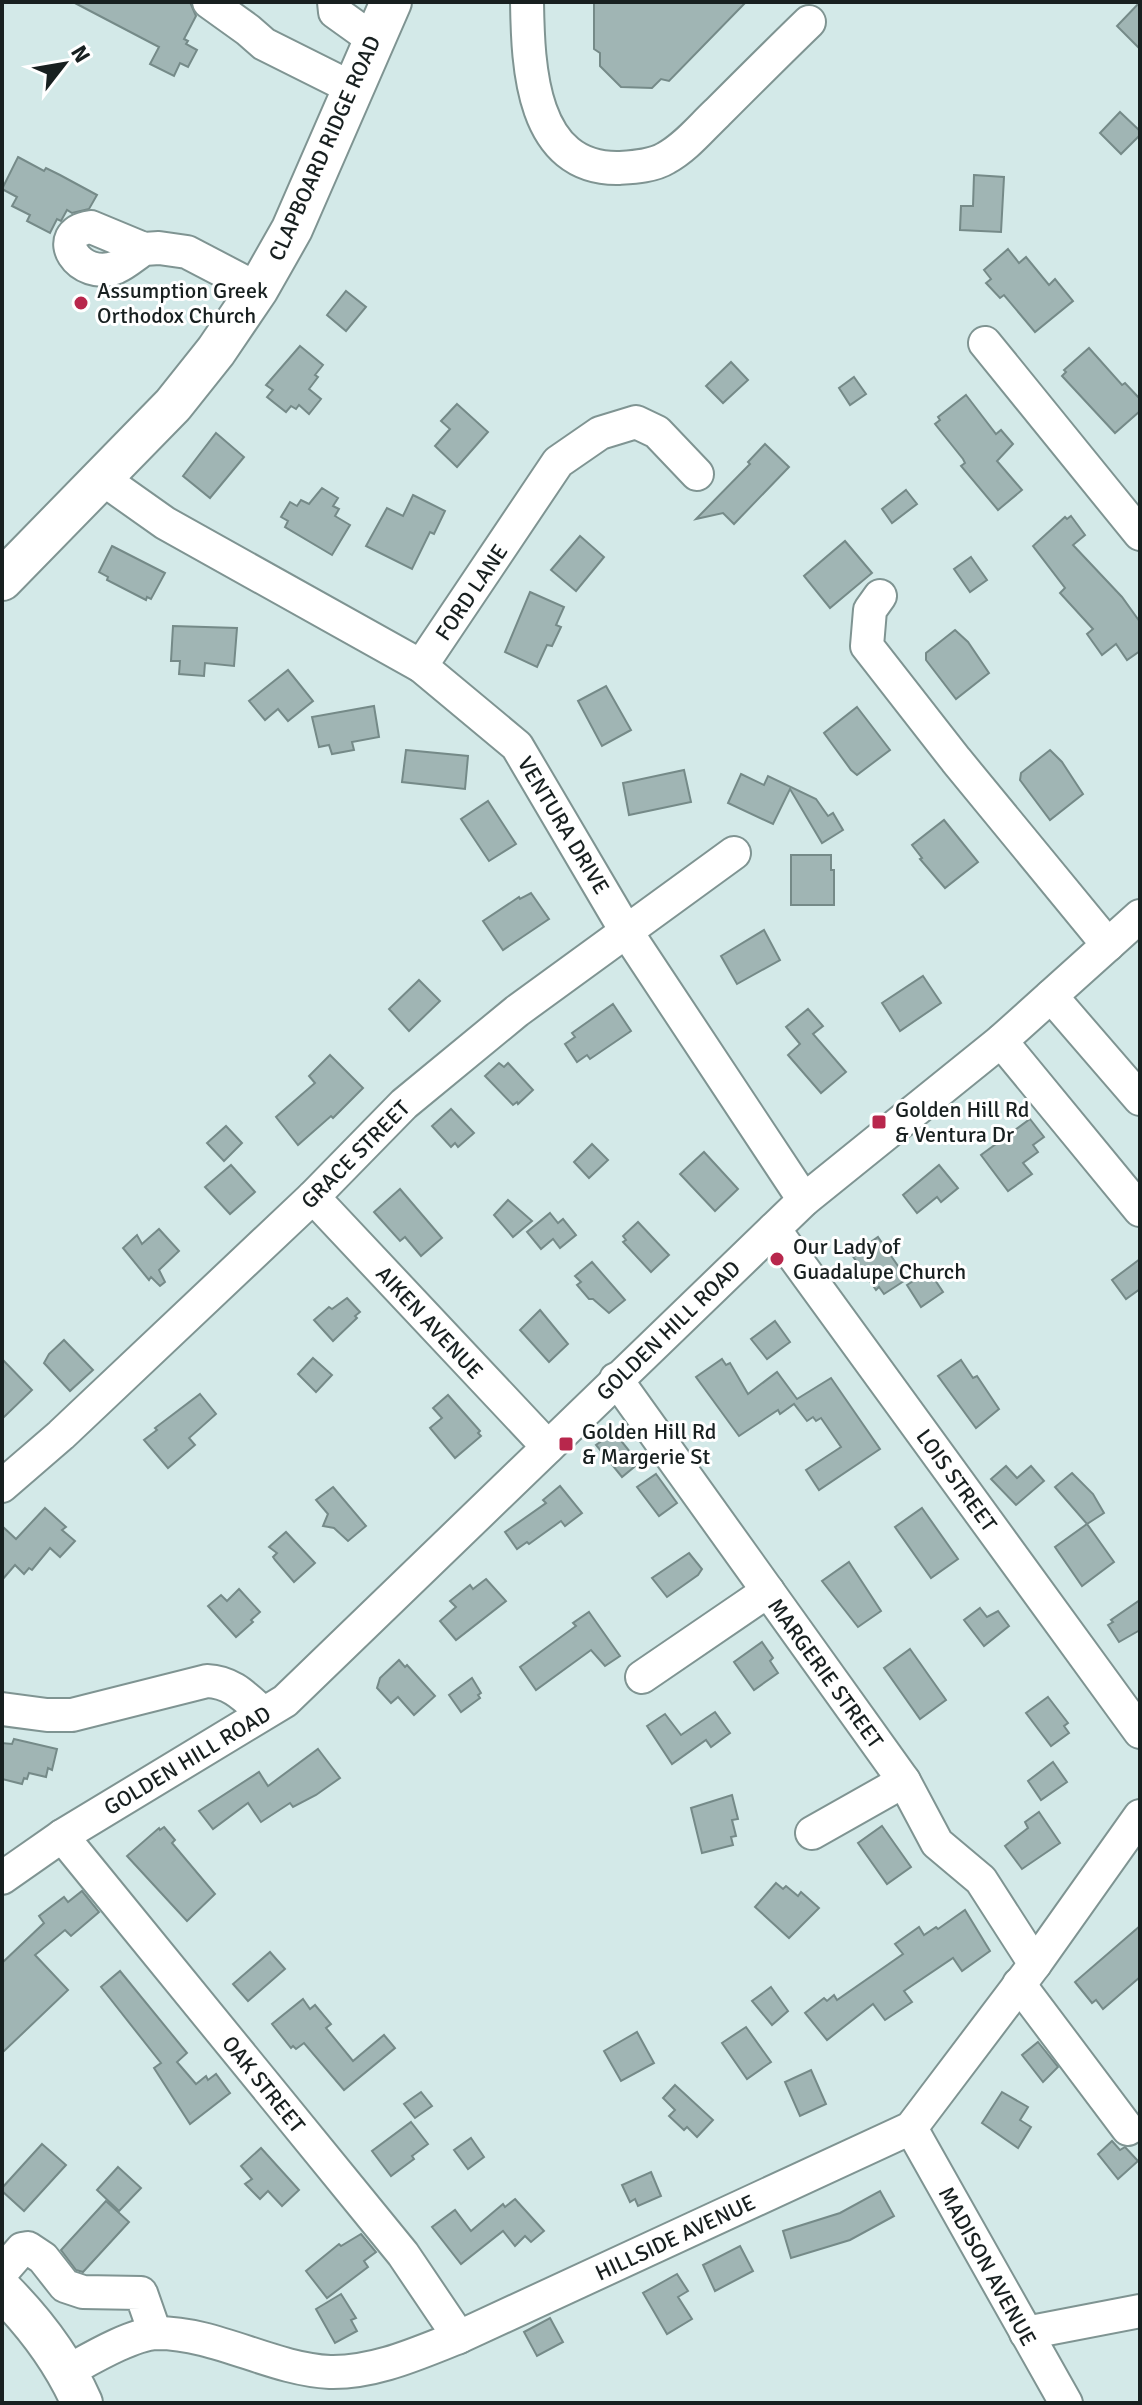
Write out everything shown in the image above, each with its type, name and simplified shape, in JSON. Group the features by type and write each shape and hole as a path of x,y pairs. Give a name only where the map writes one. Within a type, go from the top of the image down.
{"main road":[{"name":"CLAPBOARD RIDGE ROAD","path":"2,580 173,405 216,351 258,289 292,229 391,2"},
{"path":"2,2290 33,2324 75,2387"}],"street":[{"path":"209,2 264,44 352,88"},
{"path":"334,2 335,12 374,40"},
{"path":"527,2 530,70 542,118 571,156 603,168 635,167 665,159 689,141 809,22"},
{"path":"144,249 187,252 258,289"},
{"path":"985,343 1140,534"},
{"name":"FORD LANE","path":"421,666 558,462 600,433 636,422 657,432 697,474"},
{"name":"VENTURA DRIVE","path":"100,477 165,523 421,666 517,746 626,931 804,1200"},
{"path":"880,596 870,610 867,646 1108,945"},
{"name":"GRACE STREET","path":"2,1486 61,1435 313,1197 404,1104 517,1011 734,853"},
{"name":"GOLDEN HILL ROAD","path":"2,1878 62,1836 285,1701 804,1200 1001,1041 1140,916"},
{"path":"1051,996 1140,1099"},
{"path":"1001,1041 1140,1210"},
{"name":"AIKEN AVENUE","path":"313,1197 548,1447"},
{"name":"LOIS STREET","path":"774,1229 1140,1732"},
{"name":"MARGERIE STREET","path":"616,1379 904,1781 937,1843 981,1880 1027,1974 1128,2129"},
{"path":"642,1677 768,1591"},
{"path":"2,1709 72,1715 207,1681 223,1681 263,1713"},
{"path":"812,1833 904,1781"},
{"name":"HILLSIDE AVENUE","path":"75,2387 112,2347 155,2333 197,2338 283,2364 330,2372 383,2366 459,2337 911,2128 1140,1816"},
{"name":"OAK STREET","path":"62,1836 403,2254 459,2337"},
{"name":"MADISON AVENUE","path":"911,2128 1066,2403"},
{"path":"2,2272 22,2249 28,2248 43,2258 65,2286 83,2292 141,2293 155,2333"},
{"path":"33,2324 65,2286"},
{"path":"1026,2333 1140,2311"}],"building":[{"path":"73,2 190,2 196,16 184,39 188,41 186,44 197,50 188,67 180,63 174,76 150,64 159,47"},
{"path":"594,2 746,2 669,81 661,79 652,88 621,87 600,66 600,53 594,49"},
{"path":"1140,2 1140,49 1117,26"},
{"path":"1120,112 1140,131 1140,135 1121,154 1100,133"},
{"path":"18,157 97,195 89,209 72,213 67,210 61,221 57,219 50,233 27,221 30,215 12,206 17,197 2,189"},
{"path":"974,175 1004,177 1001,232 960,230 961,206 973,206"},
{"path":"1008,249 1019,263 1026,257 1049,285 1055,279 1073,301 1035,332 1004,295 1000,298 986,283 991,279 984,270"},
{"path":"346,291 366,307 346,331 327,315"},
{"path":"300,346 323,365 309,389 321,399 309,414 299,405 296,409 291,406 286,412 267,397 273,390 266,385"},
{"path":"1089,348 1122,385 1125,383 1140,399 1140,411 1115,433 1062,376 1066,372 1064,370"},
{"path":"731,362 748,380 723,403 706,386"},
{"path":"854,377 866,394 850,405 839,388"},
{"path":"966,395 996,434 1001,430 1013,444 997,461 1022,490 998,510 961,466 965,463 963,459 935,424 940,420 938,417"},
{"path":"457,404 488,432 457,467 435,446 450,429 441,421"},
{"path":"216,433 244,457 210,498 183,476"},
{"path":"765,444 789,467 734,524 723,513 696,519 750,464 748,462"},
{"path":"322,488 338,498 333,506 339,509 335,516 350,525 332,555 285,527 288,521 281,517 290,502 297,506 301,500 309,504"},
{"path":"906,490 917,504 892,523 882,509"},
{"path":"413,495 445,511 434,534 430,532 412,569 366,546 387,508 403,516"},
{"path":"1071,516 1085,535 1073,545 1122,597 1140,622 1140,651 1127,660 1116,644 1102,655 1087,634 1093,629 1060,593 1065,588 1033,546 1065,517"},
{"path":"580,536 604,557 576,591 551,570"},
{"path":"845,541 872,573 830,608 804,576"},
{"path":"112,546 165,573 151,599 147,597 146,600 107,580 108,577 99,572"},
{"path":"971,557 987,580 970,592 954,569"},
{"path":"530,592 564,607 556,625 561,627 552,646 547,645 537,667 505,652"},
{"path":"173,626 237,628 234,666 205,663 204,676 179,674 180,661 171,661"},
{"path":"955,630 968,642 989,673 956,699 926,660 926,653"},
{"path":"288,670 313,701 288,721 278,709 265,720 249,701"},
{"path":"606,686 631,730 602,746 578,701"},
{"path":"374,706 379,737 352,742 354,750 332,754 329,745 319,747 312,717"},
{"path":"857,707 890,750 857,775 824,733"},
{"path":"406,750 468,756 465,789 402,782"},
{"path":"1050,750 1062,762 1083,794 1050,820 1020,780 1021,773"},
{"path":"684,770 691,802 629,815 623,783"},
{"path":"741,774 764,785 768,776 816,799 828,816 833,813 843,830 822,843 790,789 773,824 728,803"},
{"path":"488,801 516,844 489,861 461,819"},
{"path":"944,820 978,862 945,888 912,845"},
{"path":"791,855 831,855 834,905 791,905"},
{"path":"531,893 549,919 503,950 483,921 519,897"},
{"path":"764,930 780,960 737,984 721,956"},
{"path":"923,976 941,1003 900,1031 882,1003"},
{"path":"419,980 440,1001 409,1031 389,1009"},
{"path":"613,1004 631,1031 590,1059 587,1055 577,1062 565,1044 575,1037 572,1033"},
{"path":"808,1009 823,1026 813,1034 846,1072 821,1093 788,1055 800,1044 786,1027"},
{"path":"330,1055 363,1088 333,1118 331,1116 298,1145 276,1117 315,1083 309,1076"},
{"path":"499,1063 504,1067 508,1063 533,1090 518,1104 513,1105 485,1076"},
{"path":"451,1109 474,1133 458,1147 455,1143 451,1147 432,1126"},
{"path":"1030,1119 1044,1137 1033,1145 1038,1152 1023,1163 1032,1174 1008,1191 981,1155"},
{"path":"226,1126 242,1143 224,1161 207,1143"},
{"path":"592,1144 608,1160 589,1178 574,1162"},
{"path":"704,1152 738,1189 715,1211 680,1174"},
{"path":"231,1165 255,1192 230,1214 205,1187"},
{"path":"939,1165 958,1188 941,1202 937,1197 917,1213 903,1195"},
{"path":"400,1189 442,1238 421,1256 405,1237 400,1241 374,1212"},
{"path":"508,1200 532,1221 513,1237 494,1215"},
{"path":"550,1213 558,1223 563,1219 576,1235 560,1248 553,1239 541,1249 527,1232"},
{"path":"638,1222 669,1255 651,1272 623,1242 626,1240 623,1236"},
{"path":"159,1229 179,1251 159,1270 165,1282 160,1286 151,1277 149,1280 123,1248 137,1235 142,1244"},
{"path":"878,1237 907,1279 884,1294 879,1287 876,1290 852,1255"},
{"path":"1140,1259 1140,1289 1126,1299 1112,1280"},
{"path":"592,1262 625,1300 609,1313 589,1299 577,1285 581,1282 575,1276"},
{"path":"929,1271 943,1292 921,1307 907,1285"},
{"path":"347,1298 360,1312 333,1341 314,1320 329,1307 332,1309"},
{"path":"540,1310 568,1344 549,1362 520,1330"},
{"path":"775,1321 790,1342 767,1359 751,1339"},
{"path":"64,1340 93,1370 70,1391 44,1363"},
{"path":"313,1358 332,1375 316,1392 298,1374"},
{"path":"2,1359 32,1390 2,1419"},
{"path":"722,1359 726,1365 730,1363 748,1394 777,1372 797,1399 831,1378 880,1449 819,1490 806,1470 841,1447 821,1418 816,1421 813,1417 807,1421 794,1404 780,1414 778,1410 739,1436 696,1377"},
{"path":"961,1360 973,1378 977,1376 999,1409 976,1428 938,1376"},
{"path":"200,1394 216,1414 189,1438 195,1445 168,1468 144,1440"},
{"path":"448,1395 481,1436 455,1458 430,1428 442,1418 433,1408"},
{"path":"614,1432 639,1463 622,1477 596,1445"},
{"path":"1006,1466 1017,1478 1031,1466 1044,1481 1016,1505 991,1479"},
{"path":"1072,1473 1093,1494 1104,1513 1087,1524 1055,1487"},
{"path":"656,1474 677,1503 659,1516 637,1487"},
{"path":"560,1486 582,1513 565,1526 561,1521 517,1549 505,1532 546,1503 543,1500"},
{"path":"333,1487 366,1526 348,1541 334,1528 323,1526 328,1514 316,1500"},
{"path":"45,1508 66,1527 62,1530 75,1541 60,1557 50,1548 32,1570 29,1568 24,1574 15,1565 2,1580 2,1526 16,1539"},
{"path":"922,1508 958,1559 931,1578 895,1527"},
{"path":"1087,1524 1114,1562 1082,1586 1055,1547"},
{"path":"286,1532 315,1563 294,1582 273,1557 277,1553 269,1547"},
{"path":"689,1553 702,1569 667,1597 652,1578"},
{"path":"849,1562 881,1611 858,1627 822,1581"},
{"path":"486,1579 506,1601 456,1640 440,1621 456,1607 450,1601 470,1585 473,1589"},
{"path":"239,1589 260,1612 236,1637 208,1606 221,1595 227,1601"},
{"path":"1140,1600 1140,1630 1119,1642 1108,1625"},
{"path":"980,1608 987,1617 998,1611 1009,1626 984,1646 964,1620"},
{"path":"589,1612 620,1656 605,1666 591,1650 536,1690 520,1667 576,1626 573,1623"},
{"path":"762,1642 773,1658 770,1661 778,1673 754,1690 734,1662"},
{"path":"910,1649 946,1700 920,1719 884,1668"},
{"path":"399,1660 435,1696 414,1715 398,1697 391,1703 377,1688 380,1678"},
{"path":"472,1678 481,1693 478,1695 480,1698 461,1712 449,1695"},
{"path":"1048,1697 1068,1723 1064,1726 1069,1733 1051,1746 1026,1713"},
{"path":"715,1712 730,1733 711,1747 706,1740 672,1764 647,1726 665,1714 681,1735"},
{"path":"14,1739 57,1749 52,1770 48,1768 46,1777 29,1773 22,1784 2,1779 2,1743 12,1744"},
{"path":"318,1749 340,1778 293,1807 290,1803 261,1822 248,1803 213,1829 199,1811 259,1772 268,1786"},
{"path":"1053,1762 1067,1782 1041,1800 1028,1781"},
{"path":"732,1795 738,1819 732,1820 736,1836 731,1837 733,1845 702,1853 691,1808"},
{"path":"1039,1812 1060,1843 1022,1869 1005,1846 1028,1828 1025,1822"},
{"path":"882,1826 911,1867 887,1884 858,1843"},
{"path":"164,1827 175,1840 172,1843 215,1894 187,1921 127,1856"},
{"path":"776,1883 783,1889 786,1886 798,1896 801,1892 819,1908 789,1938 755,1907"},
{"path":"82,1891 99,1912 71,1936 65,1930 35,1955 68,1990 2,2053 2,1963 44,1923 39,1916 64,1897 68,1902"},
{"path":"965,1910 990,1951 962,1971 953,1958 904,1991 912,2002 885,2020 873,2004 827,2040 805,2013 824,1998 827,2001 834,1995 837,2000 903,1954 895,1944 919,1927 924,1935"},
{"path":"1140,1926 1140,1977 1103,2009 1096,2000 1092,2003 1075,1982"},
{"path":"270,1952 285,1969 248,2001 233,1984"},
{"path":"120,1971 187,2053 177,2062 196,2084 206,2076 208,2080 216,2074 230,2093 190,2124 154,2068 161,2063 101,1987"},
{"path":"771,1987 788,2011 772,2025 752,2001"},
{"path":"303,1999 310,2009 315,2005 331,2024 326,2028 353,2061 384,2035 395,2048 344,2090 304,2043 296,2049 291,2048 272,2024"},
{"path":"746,2027 771,2062 747,2079 722,2043"},
{"path":"637,2032 654,2063 621,2081 604,2051"},
{"path":"1038,2042 1058,2067 1043,2082 1022,2055"},
{"path":"811,2070 826,2104 800,2116 785,2082"},
{"path":"675,2085 713,2120 697,2137 669,2116 675,2110 663,2098"},
{"path":"421,2092 432,2106 415,2118 404,2104"},
{"path":"1002,2092 1028,2107 1020,2120 1031,2127 1018,2148 982,2123"},
{"path":"411,2122 428,2144 391,2176 372,2151"},
{"path":"471,2138 484,2157 468,2169 454,2150"},
{"path":"1112,2141 1120,2150 1125,2147 1138,2161 1118,2179 1098,2154"},
{"path":"42,2144 66,2165 24,2211 2,2188"},
{"path":"261,2148 299,2190 282,2206 268,2191 260,2199 245,2184 252,2179 241,2166"},
{"path":"118,2167 141,2188 119,2211 97,2190"},
{"path":"651,2172 661,2196 638,2206 635,2199 630,2202 622,2185"},
{"path":"880,2191 894,2216 850,2240 791,2258 783,2231 840,2213"},
{"path":"515,2199 544,2231 531,2242 525,2236 515,2246 503,2231 461,2264 432,2227 455,2210 471,2231 503,2204 505,2207"},
{"path":"106,2201 129,2222 83,2272 76,2270 61,2250"},
{"path":"361,2234 376,2252 364,2261 368,2267 327,2298 306,2271 339,2244 341,2246"},
{"path":"740,2246 753,2271 715,2291 703,2265"},
{"path":"677,2274 688,2291 678,2297 692,2319 667,2334 643,2293"},
{"path":"341,2294 356,2318 351,2320 357,2331 335,2343 316,2309"},
{"path":"550,2318 563,2342 537,2356 524,2332"}],"place":[{"name":"Assumption Greek Orthodox Church","path":"81,303"},
{"name":"Golden Hill Rd & Ventura Dr","path":"879,1122"},
{"name":"Our Lady of Guadalupe Church","path":"777,1259"},
{"name":"Golden Hill Rd & Margerie St","path":"566,1444"}]}
